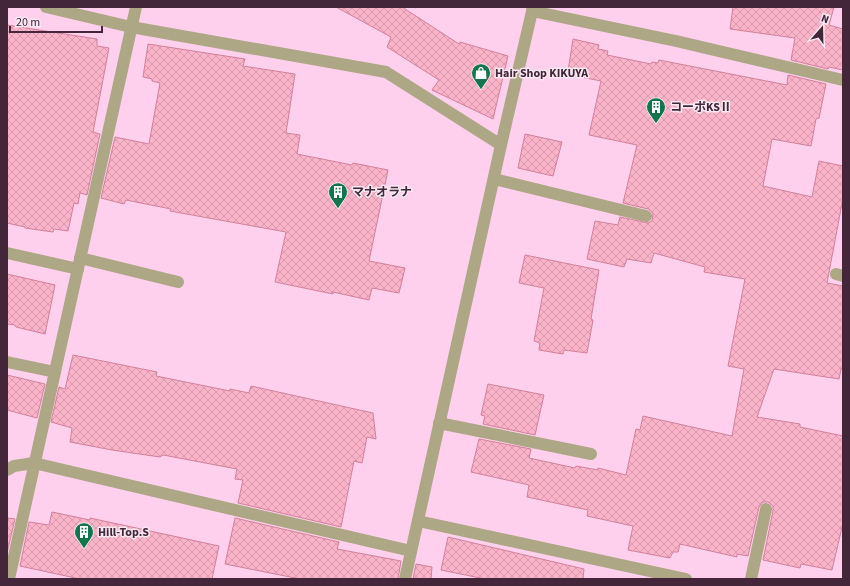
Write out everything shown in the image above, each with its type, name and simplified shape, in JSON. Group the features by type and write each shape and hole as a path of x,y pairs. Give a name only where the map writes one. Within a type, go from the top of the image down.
{"street":[{"path":"46,7 131,27 386,72 501,145"},
{"path":"8,579 136,7"},
{"path":"405,579 501,145 533,9 843,80"},
{"path":"494,179 646,216"},
{"path":"7,253 178,282"},
{"path":"7,362 55,372"},
{"path":"439,422 591,454"},
{"path":"7,470 14,466 34,463 411,551"},
{"path":"752,579 766,510"},
{"path":"418,521 686,579"}],"building":[{"path":"336,7 402,7 459,44 460,42 508,56 493,119 432,90 439,80 387,47 391,37"},
{"path":"733,7 834,7 829,25 843,29 843,70 829,67 828,69 791,60 795,38 730,29"},
{"path":"7,25 97,39 97,46 109,48 93,132 100,134 87,195 80,193 78,204 74,203 68,231 54,229 53,232 25,228 7,223"},
{"path":"573,39 599,45 598,49 608,51 607,55 651,64 652,62 658,63 659,60 787,85 788,75 826,84 819,118 816,119 811,146 772,139 763,186 812,197 819,161 843,166 843,198 827,283 843,286 843,369 841,369 839,379 774,369 757,417 800,424 800,427 843,436 843,523 832,570 801,564 800,568 763,560 773,511 773,506 768,502 763,502 759,507 748,556 737,554 737,557 680,544 678,552 673,552 670,558 628,550 633,526 587,516 588,510 527,497 529,485 471,472 479,439 531,449 529,458 575,468 576,466 598,470 598,468 626,475 636,429 640,430 643,416 732,436 744,369 728,366 745,279 704,272 705,267 654,253 651,263 627,259 624,267 587,259 595,221 618,225 620,217 648,223 652,221 653,214 648,209 623,203 637,145 589,135 601,81 576,76 575,73 568,71"},
{"path":"148,44 245,59 243,66 295,74 286,133 300,135 297,154 352,165 353,163 388,170 369,261 405,268 399,293 372,288 369,300 275,282 286,232 170,211 171,209 126,200 124,204 101,198 115,137 149,144 160,83 143,77"},
{"path":"525,134 562,142 553,176 518,168"},
{"path":"525,255 599,270 591,319 593,320 587,353 564,350 563,354 539,350 540,343 534,341 544,288 519,283"},
{"path":"7,274 55,285 45,334 7,324"},
{"path":"73,355 157,372 156,376 230,391 230,389 249,393 251,386 373,413 376,439 367,437 362,463 354,461 341,527 238,503 243,480 235,479 237,469 163,455 160,457 70,442 72,428 51,422 59,387 65,389"},
{"path":"7,375 45,384 37,418 7,410"},
{"path":"488,384 544,395 535,435 483,424 485,416 481,415"},
{"path":"52,512 90,520 90,518 219,546 212,579 80,579 20,566 29,522 49,525"},
{"path":"7,518 15,519 7,553"},
{"path":"235,518 339,542 337,549 401,561 398,579 300,579 225,564"},
{"path":"448,537 584,569 583,579 485,579 441,570"},
{"path":"416,564 432,567 431,579 413,579"}],"place":[{"name":"Hair Shop KIKUYA","path":"481,90"},
{"name":"コーポKSⅡ","path":"656,124"},
{"name":"マナオラナ","path":"338,209"},
{"name":"Hill-Top.S","path":"84,549"}]}
